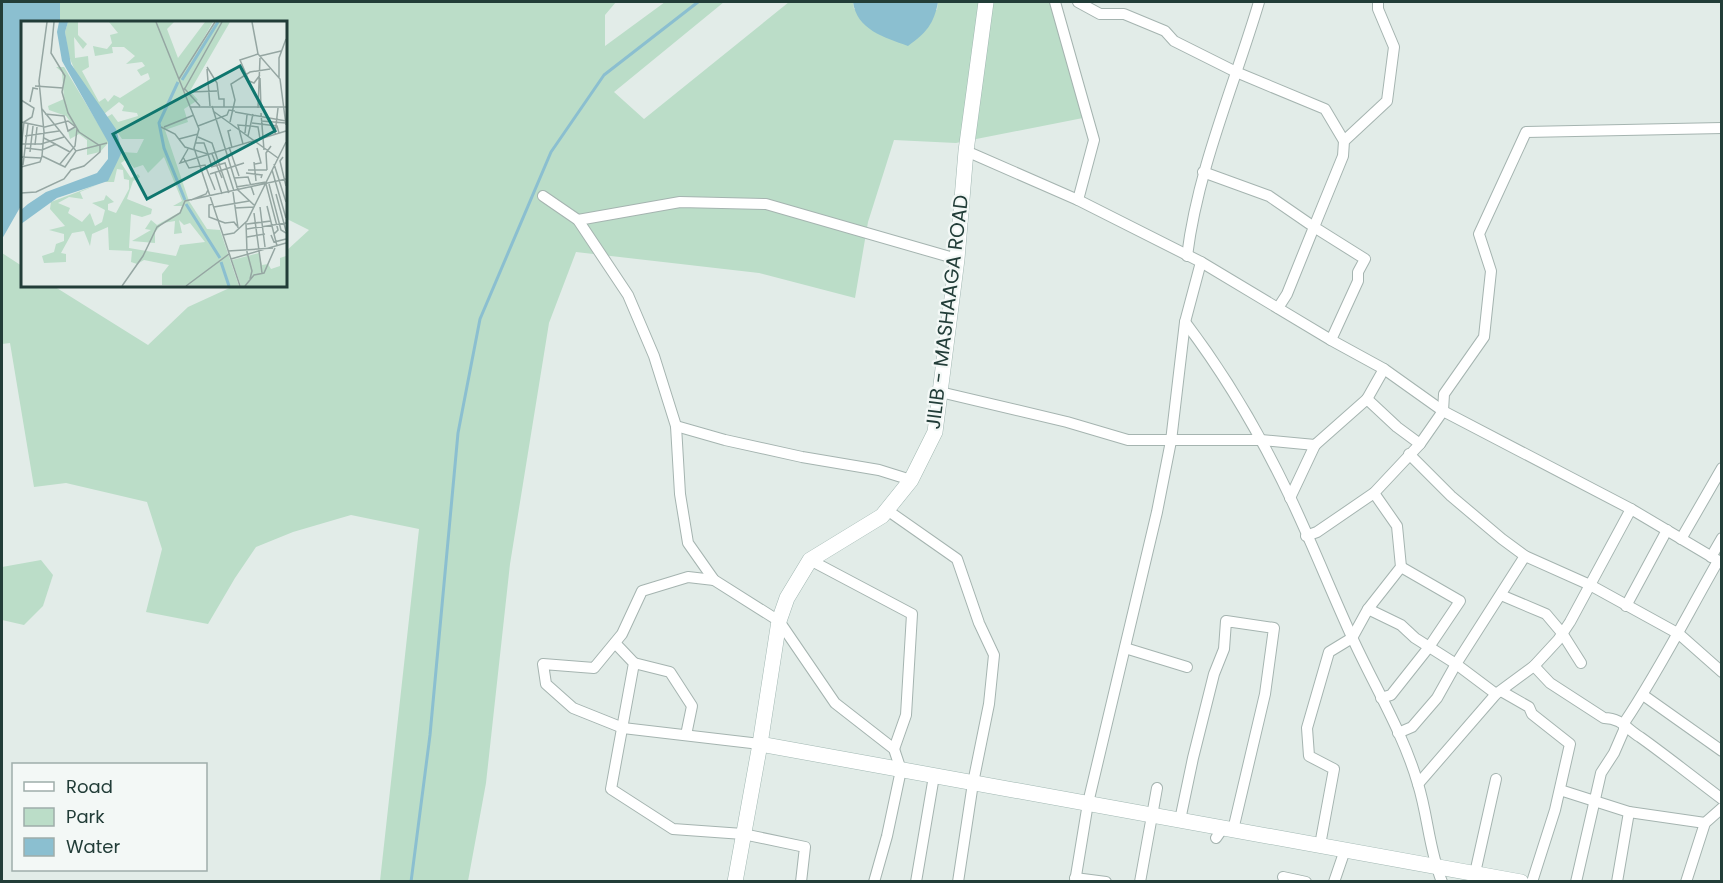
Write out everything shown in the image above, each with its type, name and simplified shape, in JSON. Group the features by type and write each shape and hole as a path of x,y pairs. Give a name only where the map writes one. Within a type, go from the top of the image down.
{"main road":[{"name":"JILIB - MASHAAGA ROAD","path":"735,882 779,621 786,598 810,560 882,516 911,480 935,432 957,259 966,152 986,2"},
{"path":"760,744 1180,820 1224,832 1320,845 1514,881"}],"street":[{"path":"1055,2 1094,140 1078,200"},
{"path":"1078,2 1100,14 1124,14 1165,31 1174,41 1236,72 1324,109 1344,141 1343,156 1287,294 1278,308"},
{"path":"1187,256 1191,225 1203,172 1258,2"},
{"path":"1344,141 1387,101 1394,47 1378,9 1378,2"},
{"path":"1306,536 1317,532 1374,493 1420,444 1443,411 1444,394 1484,337 1491,271 1479,234 1526,132 1722,128"},
{"path":"966,152 1078,200 1201,262 1384,369 1443,411 1631,509 1717,560"},
{"path":"1203,172 1269,196 1365,259 1358,272 1359,281 1347,301 1331,340"},
{"path":"543,196 578,220 628,296 654,356 676,426 680,494 688,543 714,580 779,621 835,703 894,748 901,770 887,836 874,882"},
{"path":"578,220 680,202 766,204 957,259"},
{"path":"1106,882 1075,880 1088,803 1157,512 1171,441 1185,322 1201,262"},
{"path":"1185,322 1213,359 1261,440 1398,733 1418,784 1435,866 1442,882"},
{"path":"1290,498 1314,445 1367,399 1384,369"},
{"path":"940,392 1067,422 1128,440 1261,440 1314,445"},
{"path":"1367,399 1397,427 1420,444"},
{"path":"676,426 725,441 879,470 911,480"},
{"path":"1409,454 1451,496 1525,556 1590,585 1679,634 1722,672"},
{"path":"1681,539 1722,468"},
{"path":"1320,845 1334,769 1309,756 1307,728 1329,652 1352,638 1368,609 1401,567 1397,526 1374,493"},
{"path":"1418,784 1498,692 1534,666 1558,640 1631,509"},
{"path":"887,510 957,559 979,623 994,656 989,704 973,783 958,882"},
{"path":"1626,606 1667,530"},
{"path":"1576,882 1601,773 1614,753 1624,730 1624,723 1679,634 1717,560 1722,538"},
{"path":"1398,733 1412,727 1437,698 1525,556"},
{"path":"810,560 912,614 906,715 894,748"},
{"path":"1381,698 1391,695 1429,647 1460,601 1401,567"},
{"path":"714,580 688,577 642,591 622,634 594,668 543,664 546,684 573,708 623,728 760,744"},
{"path":"1501,595 1546,614 1562,633 1581,663"},
{"path":"1368,609 1401,625 1429,647 1498,692 1528,707 1532,714 1570,744 1555,810 1532,882"},
{"path":"1180,820 1192,758 1214,674 1224,649 1226,621 1274,628 1264,694 1224,832"},
{"path":"615,643 634,663 670,672 692,706 686,735"},
{"path":"1125,648 1187,667"},
{"path":"634,663 611,789 673,829 743,834 806,847 801,882"},
{"path":"1534,666 1552,685 1604,718 1624,723 1722,799"},
{"path":"1643,695 1722,751"},
{"path":"916,882 934,776"},
{"path":"1475,873 1496,779"},
{"path":"1140,882 1157,788"},
{"path":"1560,790 1629,812 1705,824"},
{"path":"1686,882 1705,824 1722,808"},
{"path":"1617,882 1629,812"},
{"path":"1334,882 1345,850"},
{"path":"1283,877 1306,882"}],"green space":[{"path":"60,2 616,2 605,15 605,46 665,2 724,2 614,92 644,119 789,2 853,2 854,9 937,10 938,2 1058,2 1088,117 956,143 894,140 868,222 855,298 759,273 576,252 549,323 510,564 486,783 468,881 380,881 419,529 351,515 293,532 256,547 208,624 146,612 162,549 147,502 66,483 34,487 10,343 2,344 2,253 21,265 21,286 54,286 148,345 188,307 234,286 286,286 286,251 309,230 286,218 286,21 60,21"},
{"path":"41,560 53,575 43,606 24,625 2,620 2,567"}],"water":[{"path":"2,2 60,2 60,21 21,21 21,206 2,239"},
{"path":"853,2 938,2 928,27 908,46 881,36 866,26 856,12"}],"waterway":[{"path":"411,882 430,735 458,433 480,319 551,152 604,75 698,2"}]}
